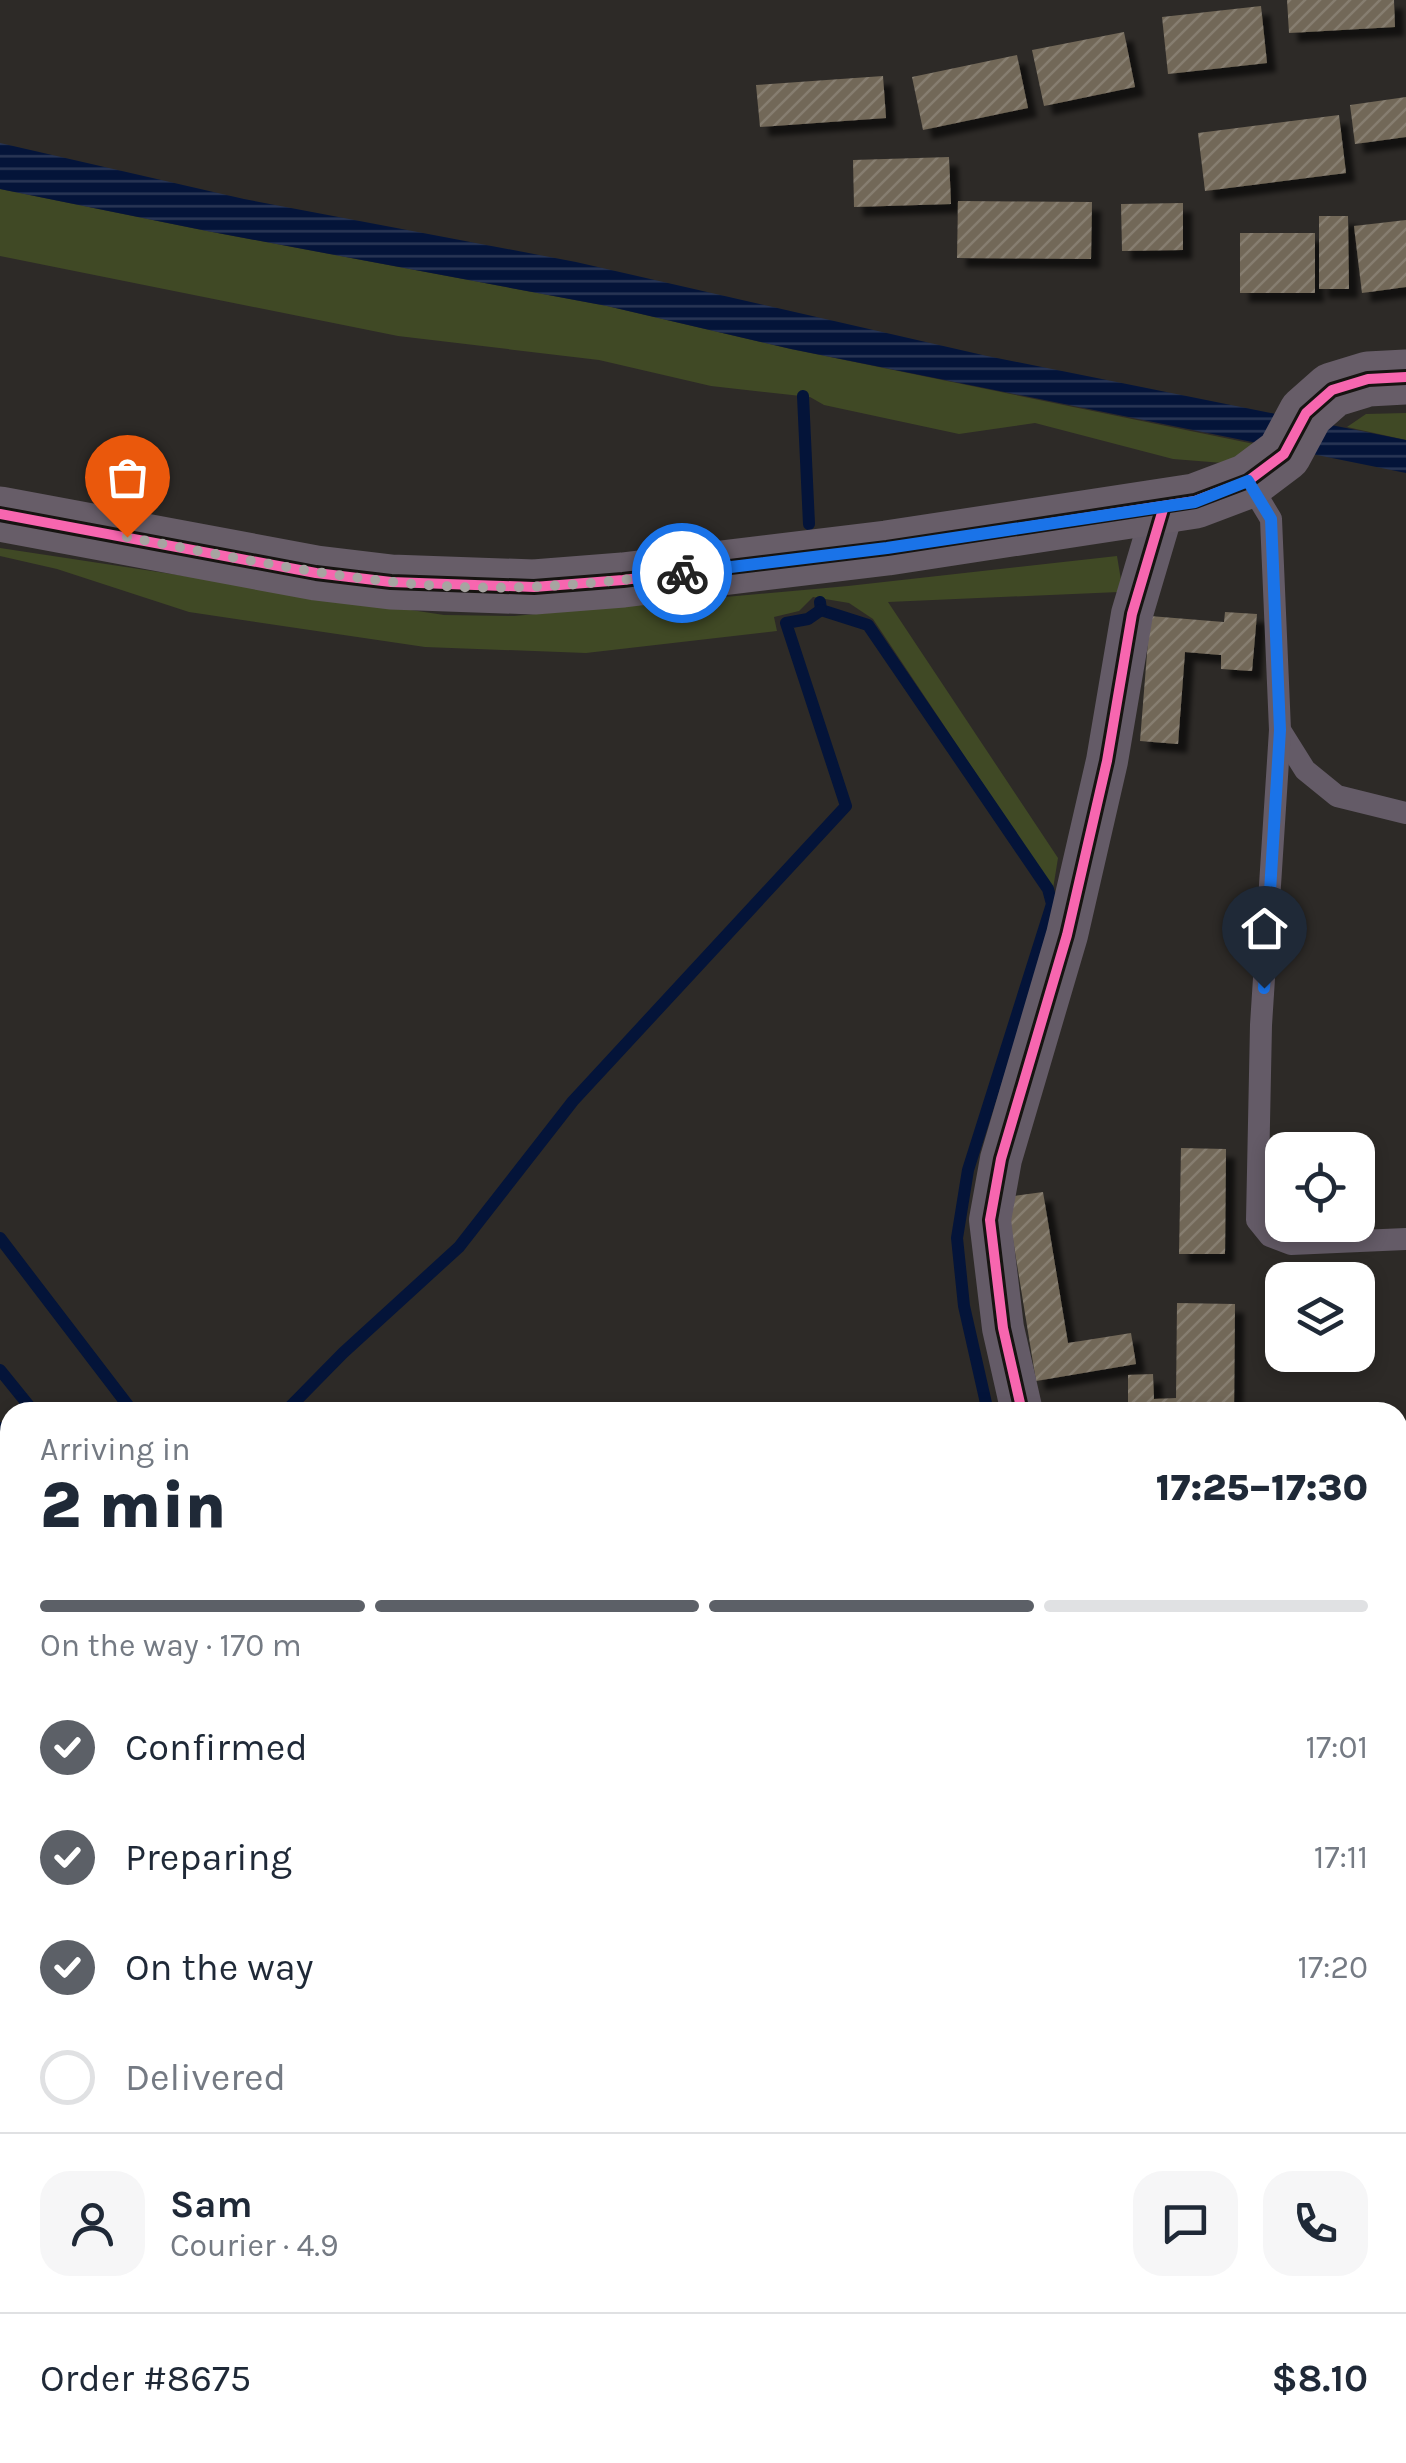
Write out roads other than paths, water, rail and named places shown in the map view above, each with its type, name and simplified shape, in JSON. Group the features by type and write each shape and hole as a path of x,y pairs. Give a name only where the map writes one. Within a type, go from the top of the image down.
{"street":[{"path":"0,514 316,573 460,587 534,588 623,580 868,551 1195,502 1280,450 1332,390 1368,379 1406,377"},
{"path":"1020,1402 1004,1328 990,1220 1000,1159 1066,935 1107,761 1132,614 1164,506"}],"lane":[{"path":"1280,450 1271,519 1280,730 1261,1025 1257,1220 1270,1236 1291,1244 1406,1238"},
{"path":"1280,730 1305,770 1338,796 1406,813"}],"water":[{"path":"0,143 244,199 576,262 987,356 1406,440 1406,473 791,349 607,306 0,189"}],"waterway":[{"path":"803,396 809,524"},
{"path":"820,602 821,610 868,625 1048,889 1052,904 968,1170 957,1238 964,1306 986,1402"},
{"path":"295,1402 459,1247 573,1101 846,806 786,623 808,619 821,610"},
{"path":"0,1238 125,1402"},
{"path":"0,1370 26,1402"}]}
